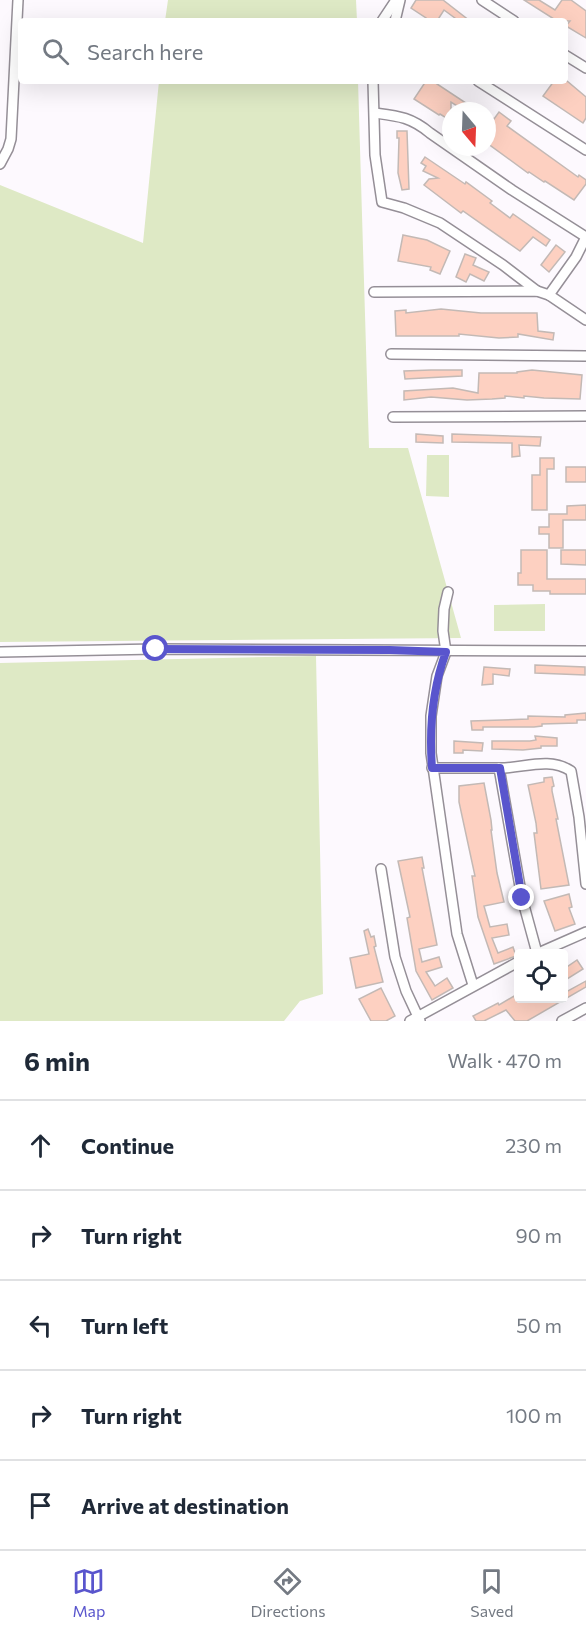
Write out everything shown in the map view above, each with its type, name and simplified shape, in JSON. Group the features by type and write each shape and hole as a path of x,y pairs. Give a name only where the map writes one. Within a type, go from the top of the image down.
{"street":[{"path":"0,164 8,149 10,139 18,0"},
{"path":"384,18 398,0"},
{"path":"395,18 398,0"},
{"path":"482,0 509,18"},
{"path":"568,57 586,68"},
{"path":"373,84 375,155 382,202 404,208 440,223 537,291"},
{"path":"483,84 586,150"},
{"path":"375,113 402,116 417,123 499,182 586,237 576,257 549,295"},
{"path":"374,292 537,291 549,295 586,320"},
{"path":"392,354 586,356"},
{"path":"393,417 586,416"},
{"path":"448,592 442,631 446,652 437,676 431,716 432,768 457,934 473,985"},
{"path":"0,652 308,649 446,652 586,651"},
{"path":"432,768 500,768 550,764 560,765 571,771 584,851 586,884"},
{"path":"500,768 522,898 536,949"},
{"path":"381,869 395,957 416,1020 473,985 514,964"},
{"path":"546,949 586,932"},
{"path":"562,1021 586,1008"}],"green space":[{"path":"168,0 356,0 357,18 165,18"},
{"path":"159,84 358,84 369,448 408,448 461,638 0,642 0,185 143,243"},
{"path":"427,455 449,455 449,497 426,496"},
{"path":"545,604 545,631 494,631 494,605"},
{"path":"316,656 323,994 300,1001 284,1021 0,1021 0,663"}],"building":[{"path":"416,0 443,0 466,18 455,18 444,10 439,18 426,18 411,8"},
{"path":"524,0 539,0 555,10 562,0 571,0 586,11 586,38 568,27 570,21 568,18 552,18"},
{"path":"568,82 586,97 586,118 583,123 543,96 552,84 568,84"},
{"path":"424,84 437,84 464,102 442,102 442,115 414,99"},
{"path":"499,112 511,121 507,126 578,177 579,175 586,180 586,184 574,200 528,173 496,150 496,116"},
{"path":"397,131 407,131 409,189 402,190 398,173 399,138 397,138"},
{"path":"425,157 465,184 466,182 510,218 513,214 550,240 546,246 533,237 520,251 463,211 461,213 424,185 429,179 438,178 423,171 426,166 421,163"},
{"path":"403,235 427,240 450,251 440,274 430,270 431,267 398,261"},
{"path":"556,245 565,252 549,272 541,265"},
{"path":"465,254 476,258 473,265 489,272 484,281 470,274 466,282 456,277"},
{"path":"441,309 481,313 537,313 538,331 554,333 553,340 518,334 518,337 499,338 459,334 459,336 396,336 395,311 406,310 406,313"},
{"path":"462,370 462,376 405,379 404,371"},
{"path":"532,370 582,375 580,399 505,396 505,398 467,400 431,397 404,400 404,391 453,388 478,393 479,373 517,373"},
{"path":"416,434 443,436 443,443 416,442"},
{"path":"452,434 541,437 540,446 519,445 520,456 512,457 512,443 452,442"},
{"path":"540,458 554,458 554,469 547,469 547,510 532,510 532,475 540,475"},
{"path":"566,467 586,467 586,482 566,482"},
{"path":"586,505 586,520 563,520 563,548 549,548 549,534 539,534 539,527 549,527 549,514 567,514 567,506"},
{"path":"521,550 547,550 547,579 586,579 586,594 550,594 550,591 533,591 533,585 518,585 518,573 521,573"},
{"path":"561,550 586,550 586,565 561,564"},
{"path":"535,665 585,667 585,675 535,673"},
{"path":"484,667 510,669 509,676 493,674 493,684 482,685"},
{"path":"586,713 586,720 577,720 577,723 542,724 542,726 534,727 483,727 483,730 472,730 471,721 528,719 528,716 565,717 565,715"},
{"path":"535,736 557,738 557,746 541,746 541,748 523,750 492,749 492,741 530,741 536,740"},
{"path":"454,741 483,743 482,751 463,750 463,753 454,753"},
{"path":"552,777 554,786 552,791 558,819 556,819 569,885 541,889 534,833 537,833 536,823 528,785 544,782 544,778"},
{"path":"484,783 497,873 504,902 484,906 490,927 507,924 509,935 492,938 498,953 513,947 514,950 514,957 494,964 478,917 472,876 475,876 459,802 459,786"},
{"path":"422,857 424,868 422,868 437,945 419,949 422,962 439,957 442,967 426,972 435,986 447,978 453,988 432,1000 416,971 407,918 410,917 398,861"},
{"path":"569,894 572,907 569,908 575,924 555,931 544,901"},
{"path":"368,929 371,937 374,936 376,946 374,947 383,982 356,988 350,958 369,954 364,931"},
{"path":"577,960 583,969 568,978 568,966"},
{"path":"586,981 586,987 568,998 568,991"},
{"path":"381,988 395,1016 386,1021 371,1021 359,999"},
{"path":"514,996 514,1003 558,1003 527,1021 515,1021 506,1010 484,1021 476,1021 473,1016 498,1003 499,1005"}],"route":[{"path":"156,649 446,652 437,676 431,716 432,768 500,768 522,898"}]}
